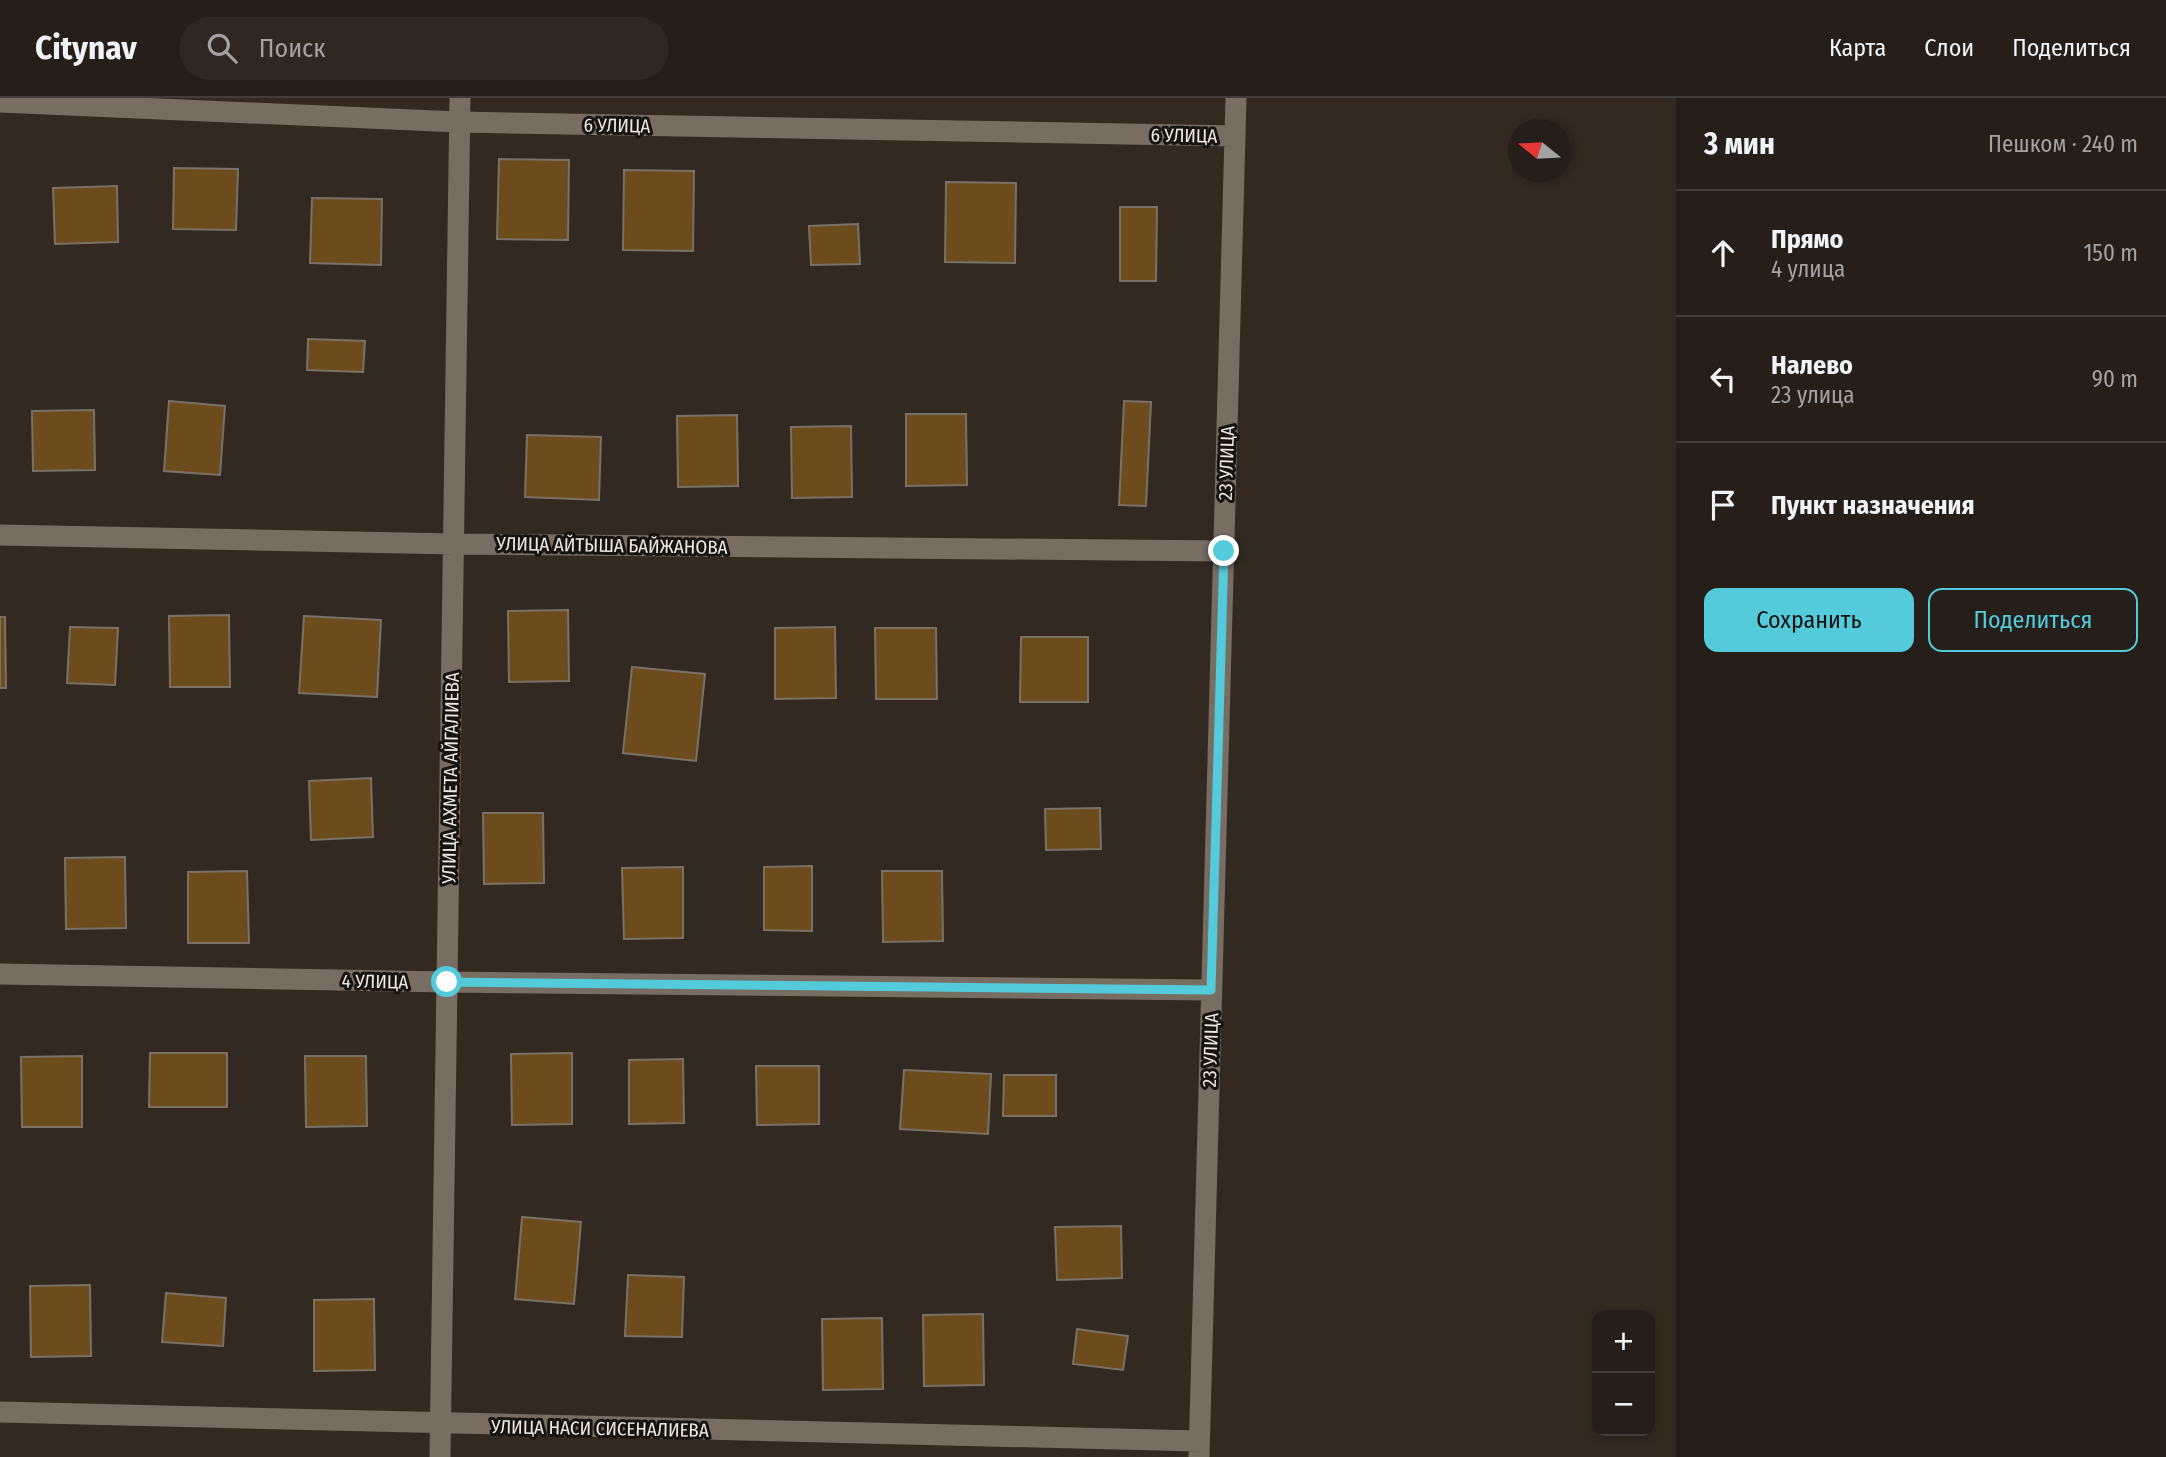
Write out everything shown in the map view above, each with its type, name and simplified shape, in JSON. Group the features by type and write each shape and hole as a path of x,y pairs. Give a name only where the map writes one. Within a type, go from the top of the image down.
{"street":[{"name":"УЛИЦА АХМЕТА АЙГАЛИЕВА","path":"440,1457 460,98"},
{"name":"23 УЛИЦА","path":"1199,1449 1236,98"},
{"name":"6 УЛИЦА","path":"0,102 459,122 1235,136"},
{"name":"УЛИЦА АЙТЫША БАЙЖАНОВА","path":"0,535 454,544 1224,551"},
{"name":"4 УЛИЦА","path":"0,974 1211,990"},
{"name":"УЛИЦА НАСИ СИСЕНАЛИЕВА","path":"0,1412 1199,1449"}],"building":[{"path":"499,159 569,160 568,240 497,239"},
{"path":"174,168 238,169 236,230 173,229"},
{"path":"624,170 694,171 693,251 623,250"},
{"path":"946,182 1016,183 1015,263 945,262"},
{"path":"117,186 118,242 55,244 53,188"},
{"path":"312,198 382,199 381,265 310,263"},
{"path":"1120,207 1157,207 1156,281 1120,281"},
{"path":"858,224 860,264 811,265 809,226"},
{"path":"308,339 365,341 363,372 307,370"},
{"path":"169,401 225,406 220,475 164,471"},
{"path":"1124,401 1151,402 1146,506 1119,505"},
{"path":"94,410 95,470 33,471 32,411"},
{"path":"906,414 966,414 967,485 906,486"},
{"path":"737,415 738,486 678,487 677,416"},
{"path":"851,426 852,497 792,498 791,427"},
{"path":"527,435 601,437 599,500 525,497"},
{"path":"568,610 569,681 509,682 508,611"},
{"path":"229,615 230,687 170,687 169,616"},
{"path":"304,616 381,620 377,697 299,693"},
{"path":"0,617 5,617 6,688 0,688"},
{"path":"70,627 118,628 115,685 67,683"},
{"path":"835,627 836,698 775,699 775,628"},
{"path":"875,628 936,628 937,699 876,699"},
{"path":"1021,637 1088,637 1088,702 1020,702"},
{"path":"632,667 705,674 696,761 623,753"},
{"path":"371,778 373,837 311,840 309,781"},
{"path":"1100,808 1101,849 1046,850 1045,809"},
{"path":"483,813 543,813 544,883 484,884"},
{"path":"125,857 126,928 66,929 65,858"},
{"path":"812,866 812,931 764,930 764,867"},
{"path":"683,867 683,938 624,939 622,868"},
{"path":"247,871 249,943 188,943 188,872"},
{"path":"882,871 942,871 943,941 883,942"},
{"path":"150,1053 227,1053 227,1107 149,1107"},
{"path":"572,1053 572,1124 512,1125 511,1054"},
{"path":"82,1056 82,1127 22,1127 21,1057"},
{"path":"305,1056 366,1056 367,1126 306,1127"},
{"path":"683,1059 684,1123 629,1124 629,1060"},
{"path":"756,1066 819,1066 819,1124 757,1125"},
{"path":"904,1070 991,1074 988,1134 900,1129"},
{"path":"1004,1075 1056,1075 1056,1116 1003,1116"},
{"path":"522,1217 581,1222 574,1304 515,1299"},
{"path":"1121,1226 1122,1278 1057,1280 1055,1227"},
{"path":"628,1275 684,1277 682,1337 625,1336"},
{"path":"90,1285 91,1356 31,1357 30,1286"},
{"path":"166,1293 226,1298 223,1346 162,1342"},
{"path":"374,1299 375,1370 314,1371 314,1300"},
{"path":"983,1314 984,1385 924,1386 923,1315"},
{"path":"882,1318 883,1389 823,1390 822,1319"},
{"path":"1077,1329 1128,1336 1123,1370 1073,1364"}],"route":[{"path":"447,982 1211,990 1224,551"}]}
